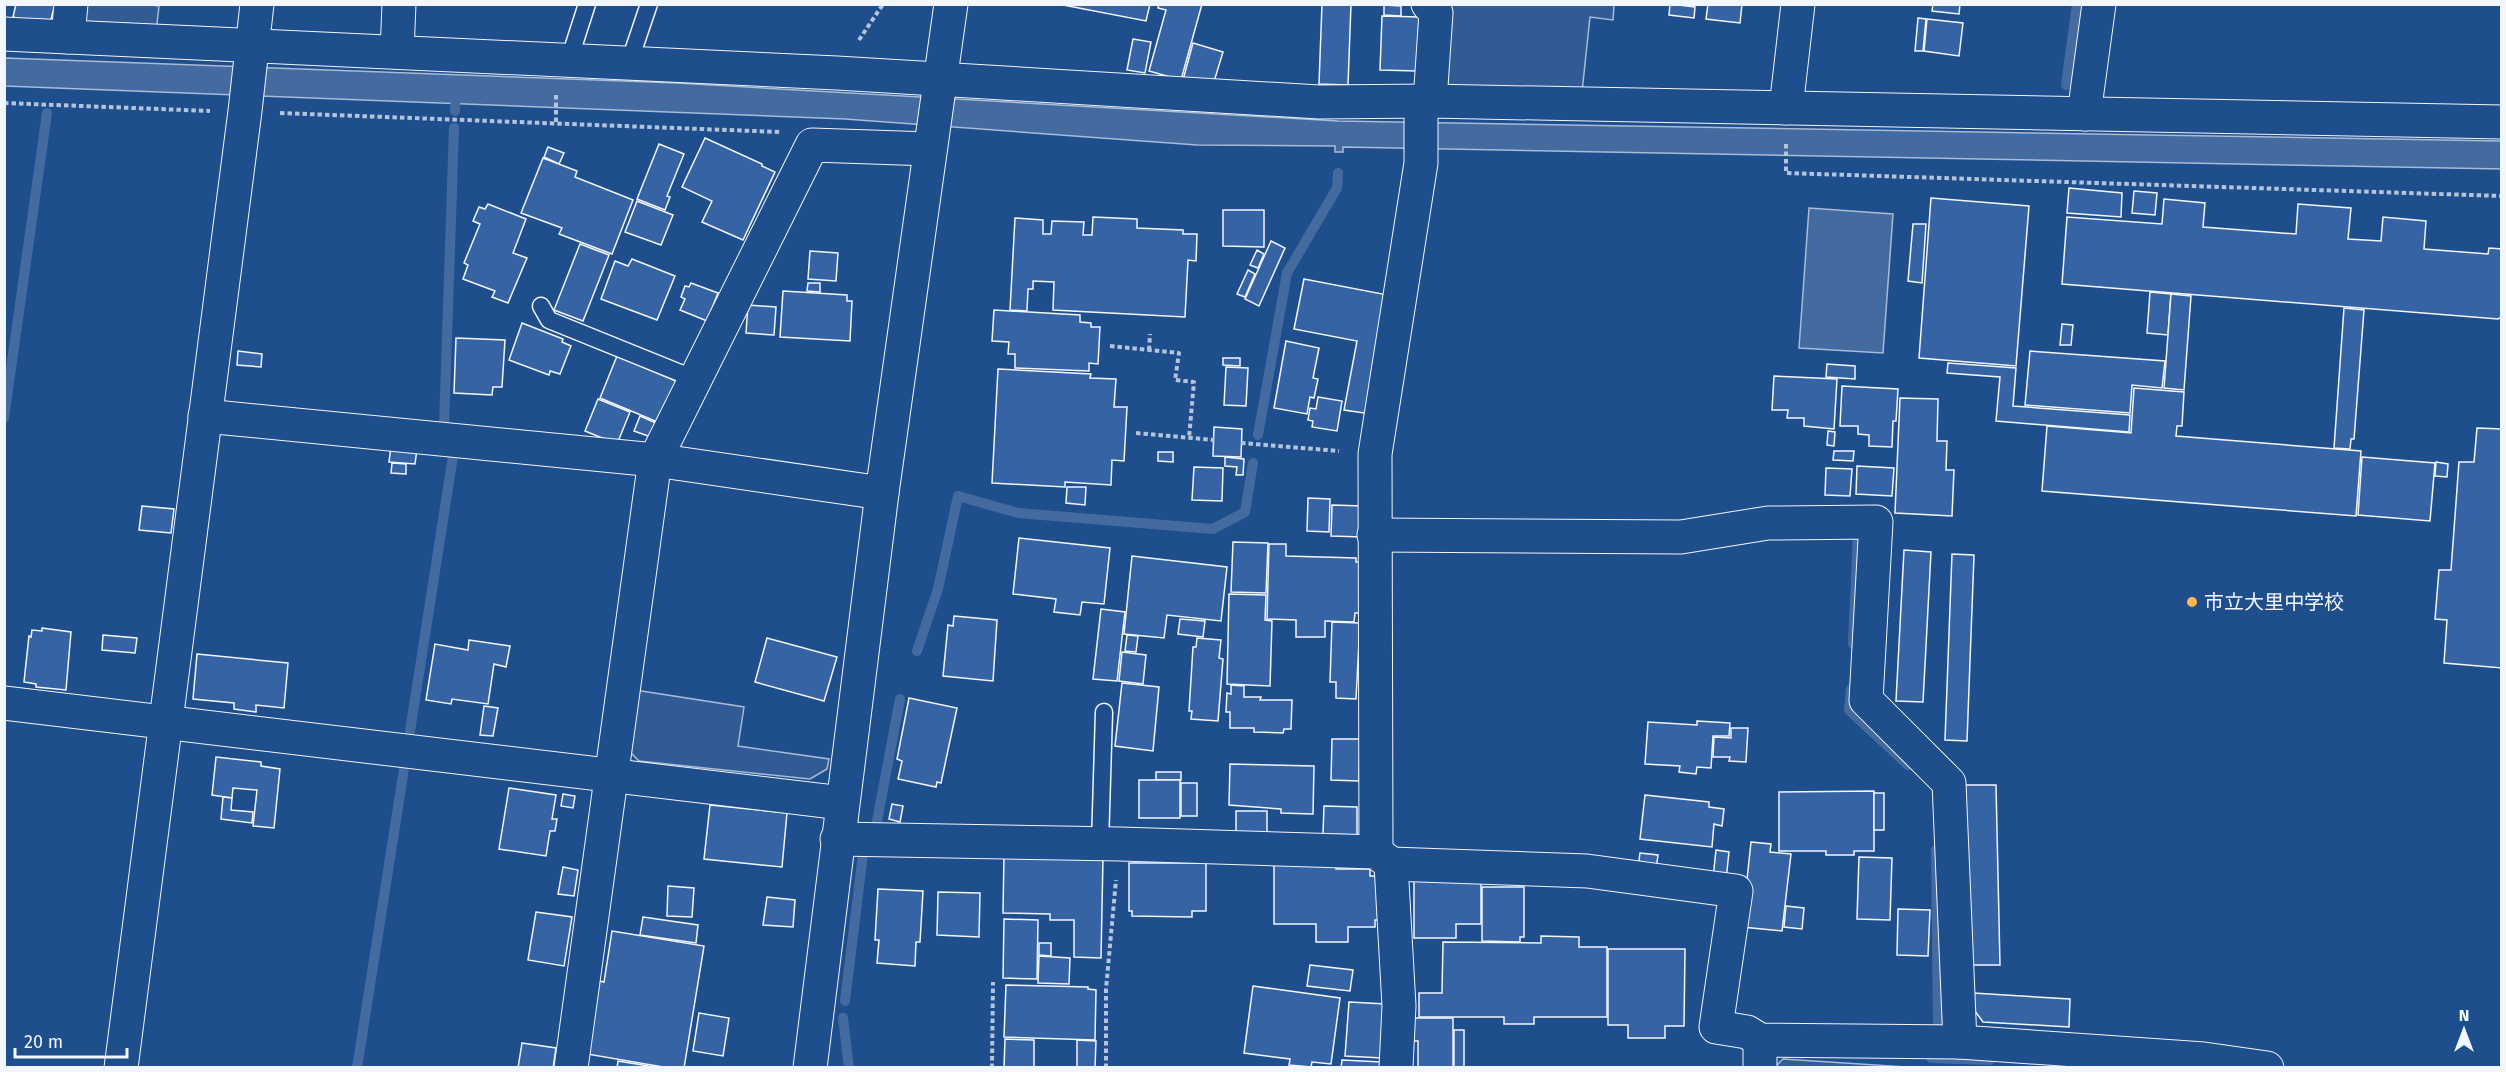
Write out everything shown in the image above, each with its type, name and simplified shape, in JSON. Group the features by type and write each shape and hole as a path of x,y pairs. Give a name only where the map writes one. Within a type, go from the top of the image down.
{"street":[{"path":"68,37 71,4"},
{"path":"121,1068 257,4"},
{"path":"397,52 399,4"},
{"path":"810,1068 882,493 951,4"},
{"path":"1396,1068 1399,1006 1384,858 1374,535 1375,454 1421,163 1424,103 1436,13 1428,4"},
{"path":"1786,108 1798,4"},
{"path":"2084,114 2099,4"},
{"path":"4,34 252,52 397,52 569,60 940,83 1319,102 1786,108 2502,122"},
{"path":"571,1068 655,460 812,145 931,145"},
{"path":"206,417 655,460 882,493"},
{"path":"1374,535 1681,537 1768,523 1876,522 1866,700 1949,783 1960,1042"},
{"path":"4,702 842,803"},
{"path":"837,839 1110,844 1384,858 1587,871 1736,891 1716,1026 1747,1032 1760,1054 1960,1042 2204,1059 2267,1068"}],"lane":[{"path":"569,60 587,4"},
{"path":"629,63 649,4"},
{"path":"541,306 549,320 695,379"},
{"path":"1104,712 1110,844"}],"path":[{"path":"4,103 797,133 812,145"},
{"path":"556,115 556,124"},
{"path":"1786,170 1786,173 1798,174 2502,196"},
{"path":"1149,350 1150,334"},
{"path":"1110,346 1179,353 1176,380 1194,382 1189,438"},
{"path":"1136,433 1214,440"},
{"path":"1241,442 1375,454"},
{"path":"1106,1068 1110,844"},
{"path":"992,1068 993,982"}],"shaded area":[{"path":"80,5 159,6 156,32 90,32 78,19"},
{"path":"1448,5 1614,5 1613,20 1590,17 1582,92 1449,90 1441,82"},
{"path":"5,58 677,83 1338,121 2501,141 2502,169 1343,147 1343,152 1335,152 1335,146 1197,145 845,119 5,86"},
{"path":"1809,208 1893,214 1883,353 1799,348"},
{"path":"635,690 744,707 738,746 829,759 827,769 810,779 639,761 627,749"},
{"path":"1783,1059 1906,1067 1774,1068"}],"building":[{"path":"16,4 55,4 49,27 13,17"},
{"path":"1058,4 1150,4 1146,21"},
{"path":"1159,4 1202,4 1181,80 1149,71 1166,10 1158,8"},
{"path":"1322,4 1351,4 1348,85 1319,84"},
{"path":"1670,4 1695,7 1694,18 1669,15"},
{"path":"1708,4 1742,4 1740,23 1706,19"},
{"path":"1933,4 1960,4 1959,14 1932,11"},
{"path":"1384,5 1401,6 1401,16 1384,15"},
{"path":"1382,16 1419,17 1417,71 1380,70"},
{"path":"1918,18 1926,19 1923,51 1915,51"},
{"path":"1927,19 1963,23 1959,56 1924,51"},
{"path":"1133,39 1151,42 1145,73 1127,70"},
{"path":"1193,43 1223,52 1213,85 1183,80"},
{"path":"705,138 775,172 743,240 702,222 712,201 682,187"},
{"path":"659,144 684,154 667,196 670,197 665,210 637,199"},
{"path":"548,147 564,153 559,164 544,157"},
{"path":"543,158 577,171 575,177 633,200 612,254 559,234 562,228 521,213"},
{"path":"2069,188 2122,193 2121,217 2067,213"},
{"path":"2134,191 2157,193 2155,215 2132,213"},
{"path":"1931,198 2029,206 2016,366 1919,358"},
{"path":"2164,199 2205,203 2203,227 2296,234 2298,204 2351,208 2348,239 2381,241 2383,217 2426,221 2424,249 2488,254 2489,248 2502,249 2502,317 2498,319 2062,284 2067,217 2162,224"},
{"path":"637,201 673,215 661,245 625,232"},
{"path":"488,204 526,219 513,253 527,258 508,303 492,297 495,291 463,279 468,265 464,263 480,224 473,221 479,207 485,209"},
{"path":"1223,210 1264,210 1264,247 1223,246"},
{"path":"1093,217 1137,219 1137,228 1183,230 1183,234 1197,234 1196,261 1188,260 1185,317 1053,310 1054,282 1033,281 1033,289 1028,289 1027,311 1010,310 1015,218 1043,220 1043,234 1051,234 1052,221 1084,222 1083,235 1092,235"},
{"path":"1913,224 1926,224 1922,283 1908,281"},
{"path":"1271,241 1285,248 1259,306 1245,299"},
{"path":"580,244 609,255 583,321 554,310"},
{"path":"1257,250 1264,254 1258,268 1250,265"},
{"path":"810,251 838,253 836,281 808,279"},
{"path":"632,259 675,276 657,320 601,299 615,261 628,266"},
{"path":"1248,270 1255,274 1245,297 1237,294"},
{"path":"1304,279 1393,296 1371,414 1344,410 1357,341 1294,329"},
{"path":"691,283 718,293 707,321 680,310 685,299 681,297 685,286 689,287"},
{"path":"808,283 820,283 820,292 807,291"},
{"path":"783,291 847,295 847,301 852,301 850,341 780,337"},
{"path":"2150,292 2171,294 2168,335 2147,333"},
{"path":"2171,294 2191,296 2184,390 2164,388"},
{"path":"748,305 776,307 774,335 746,333"},
{"path":"2344,308 2364,310 2354,439 2351,439 2350,449 2334,448"},
{"path":"994,310 1080,315 1080,322 1091,323 1091,327 1100,327 1098,364 1089,363 1089,371 1015,368 1015,354 1008,354 1009,342 992,341"},
{"path":"522,323 563,339 562,342 571,346 560,374 550,371 549,375 509,360"},
{"path":"2062,324 2073,325 2071,345 2060,345"},
{"path":"456,338 505,340 502,387 493,387 492,395 454,393"},
{"path":"1286,341 1319,348 1313,378 1318,379 1314,398 1310,397 1307,414 1274,408"},
{"path":"238,351 262,354 261,367 237,365"},
{"path":"2030,351 2165,361 2162,388 2132,385 2130,413 2025,405"},
{"path":"617,356 676,381 660,423 600,398"},
{"path":"1223,358 1240,358 1240,366 1223,365"},
{"path":"1948,363 2016,368 2013,406 2130,415 2129,432 1996,421 2000,377 1947,373"},
{"path":"1827,364 1855,366 1855,379 1826,377"},
{"path":"1226,367 1248,368 1246,406 1224,405"},
{"path":"998,369 1091,374 1090,378 1116,379 1114,407 1127,407 1124,461 1112,460 1111,485 1065,482 1065,487 992,483"},
{"path":"1774,376 1837,379 1834,429 1804,426 1804,418 1787,418 1788,410 1772,410"},
{"path":"1842,386 1898,389 1892,447 1869,446 1869,435 1858,434 1858,426 1840,426"},
{"path":"2134,388 2184,392 2182,426 2177,426 2176,436 2361,451 2356,516 2042,491 2047,426 2131,433"},
{"path":"1318,397 1342,401 1337,431 1312,427 1313,421 1308,420 1310,408 1316,409"},
{"path":"1900,398 1938,399 1937,441 1947,441 1946,470 1954,470 1952,516 1895,513"},
{"path":"598,399 630,412 617,444 585,431"},
{"path":"640,416 656,423 651,437 634,431"},
{"path":"1214,427 1242,429 1241,457 1213,456"},
{"path":"2477,428 2502,429 2502,668 2444,663 2447,620 2435,619 2439,570 2451,570 2459,462 2474,462"},
{"path":"1828,431 1835,432 1834,446 1827,445"},
{"path":"391,446 417,449 415,464 389,462"},
{"path":"1834,451 1854,451 1853,461 1833,460"},
{"path":"1158,452 1173,452 1173,462 1158,461"},
{"path":"1225,457 1244,459 1243,475 1236,475 1237,467 1225,466"},
{"path":"2362,457 2435,463 2430,521 2358,515"},
{"path":"2436,462 2448,464 2447,477 2435,476"},
{"path":"392,463 406,464 406,474 391,473"},
{"path":"1857,466 1894,468 1892,496 1856,494"},
{"path":"1194,467 1223,468 1222,501 1192,500"},
{"path":"1826,468 1852,469 1850,496 1825,495"},
{"path":"1067,487 1086,487 1085,505 1066,503"},
{"path":"1308,498 1330,499 1329,532 1307,531"},
{"path":"1332,505 1363,506 1362,537 1331,536"},
{"path":"142,506 174,509 171,533 139,530"},
{"path":"1019,538 1110,548 1104,604 1082,602 1080,615 1054,612 1056,599 1013,594"},
{"path":"1233,542 1268,543 1266,593 1231,592"},
{"path":"1269,544 1286,544 1286,556 1356,558 1356,562 1361,562 1359,613 1355,613 1354,622 1325,621 1325,637 1296,637 1296,620 1267,619"},
{"path":"1904,550 1931,552 1923,702 1896,701"},
{"path":"1952,554 1974,555 1967,741 1945,740"},
{"path":"1132,556 1227,567 1221,621 1167,615 1164,638 1124,634"},
{"path":"1229,594 1266,595 1265,620 1272,621 1270,686 1227,684"},
{"path":"1101,609 1125,612 1117,681 1093,679"},
{"path":"954,616 997,620 993,681 943,676 948,625 953,626"},
{"path":"1180,619 1205,621 1203,637 1178,634"},
{"path":"1332,622 1360,623 1356,699 1336,698 1336,682 1330,682"},
{"path":"42,628 71,632 66,690 36,687 36,684 24,682 29,636 31,637 32,630 42,631"},
{"path":"103,635 137,638 135,653 102,650"},
{"path":"1127,635 1138,636 1136,652 1125,651"},
{"path":"767,638 837,657 824,701 755,682"},
{"path":"1197,638 1221,640 1219,658 1223,659 1218,721 1191,719 1192,711 1189,711 1193,647 1196,647"},
{"path":"469,640 510,646 506,667 494,664 488,704 452,699 451,704 426,700 435,644 468,650"},
{"path":"1122,652 1146,655 1143,684 1119,681"},
{"path":"197,654 288,663 284,708 256,705 256,712 234,709 234,703 193,699"},
{"path":"1122,683 1159,687 1153,751 1115,746"},
{"path":"1231,685 1244,686 1244,697 1261,697 1260,700 1292,700 1291,729 1284,729 1283,733 1254,732 1254,728 1230,728 1230,712 1226,712 1227,693 1231,694"},
{"path":"909,698 957,708 941,783 937,782 936,787 898,779 902,761 897,759"},
{"path":"484,706 498,708 493,736 480,735"},
{"path":"1697,721 1730,723 1729,736 1713,736 1711,768 1697,767 1696,774 1679,772 1680,766 1645,764 1648,722 1697,725"},
{"path":"1731,728 1748,728 1746,762 1729,761 1730,757 1713,757 1714,737 1731,738"},
{"path":"1332,739 1360,739 1359,781 1331,780"},
{"path":"216,757 261,762 261,766 280,769 274,828 253,826 257,790 233,788 232,798 212,795"},
{"path":"1230,764 1314,766 1313,814 1281,813 1281,809 1229,805"},
{"path":"1156,772 1181,772 1181,780 1156,780"},
{"path":"1139,780 1180,780 1180,818 1139,818"},
{"path":"1181,783 1197,783 1197,816 1181,816"},
{"path":"1963,785 1996,785 2000,965 1966,965"},
{"path":"509,788 556,795 552,819 557,819 555,831 550,831 546,856 499,849"},
{"path":"1874,791 1874,851 1854,851 1854,855 1826,855 1826,851 1779,851 1779,792"},
{"path":"1874,793 1884,793 1884,830 1874,830"},
{"path":"563,794 575,796 573,808 561,806"},
{"path":"1645,795 1709,802 1709,807 1724,809 1722,826 1714,824 1712,847 1640,839"},
{"path":"223,797 232,798 231,810 253,812 252,823 221,819"},
{"path":"892,804 903,806 900,822 889,819"},
{"path":"710,805 787,813 782,867 704,859"},
{"path":"1324,806 1357,807 1357,835 1323,834"},
{"path":"1236,811 1267,811 1267,834 1236,833"},
{"path":"1751,842 1771,844 1770,852 1791,854 1782,931 1742,927"},
{"path":"1716,850 1729,852 1726,880 1713,878"},
{"path":"1640,853 1658,855 1656,870 1638,868"},
{"path":"1004,855 1103,858 1101,958 1074,957 1074,920 1050,920 1050,914 1003,913"},
{"path":"1859,857 1892,858 1890,920 1857,919"},
{"path":"1129,863 1206,863 1206,911 1192,911 1192,917 1132,916 1132,911 1129,911"},
{"path":"1274,865 1370,869 1370,876 1379,876 1379,920 1375,920 1375,927 1348,927 1348,942 1316,942 1316,924 1274,924"},
{"path":"563,867 578,870 574,896 558,894"},
{"path":"1414,873 1481,873 1481,924 1456,924 1456,938 1414,938"},
{"path":"668,886 694,888 692,917 667,916"},
{"path":"1482,887 1524,887 1524,937 1520,937 1520,942 1482,941"},
{"path":"878,889 923,891 920,942 916,942 915,966 877,963 879,940 875,940"},
{"path":"938,892 980,893 979,937 937,935"},
{"path":"767,897 795,900 793,927 763,925"},
{"path":"1786,906 1804,908 1802,929 1784,927"},
{"path":"1898,909 1930,910 1928,956 1897,955"},
{"path":"536,912 572,917 564,966 528,960"},
{"path":"643,917 698,925 696,943 640,935"},
{"path":"1004,919 1038,920 1037,979 1003,978"},
{"path":"612,931 704,946 684,1068 669,1068 587,1054 599,981 604,982"},
{"path":"1541,936 1579,937 1579,947 1607,947 1607,1017 1534,1017 1534,1024 1504,1024 1504,1017 1419,1017 1419,993 1442,993 1443,942 1541,943"},
{"path":"1039,943 1051,943 1051,956 1039,955"},
{"path":"1608,949 1685,949 1684,1026 1665,1026 1665,1038 1628,1038 1628,1025 1608,1025"},
{"path":"1039,956 1070,958 1069,984 1038,983"},
{"path":"1310,965 1353,970 1350,991 1307,986"},
{"path":"1006,985 1088,987 1088,989 1096,990 1095,1040 1004,1037"},
{"path":"1253,986 1340,998 1331,1064 1312,1062 1311,1067 1289,1065 1290,1059 1244,1053"},
{"path":"1973,993 2070,999 2069,1027 1983,1022 1972,1007"},
{"path":"1349,1002 1386,1004 1382,1058 1345,1056"},
{"path":"699,1013 729,1018 723,1056 693,1051"},
{"path":"1413,1018 1453,1018 1453,1068 1418,1068 1418,1041 1413,1041"},
{"path":"1454,1030 1464,1030 1464,1068 1454,1068"},
{"path":"1005,1039 1034,1040 1034,1068 1004,1068"},
{"path":"1077,1040 1096,1041 1095,1068 1077,1068"},
{"path":"522,1043 556,1048 553,1068 518,1068"},
{"path":"1342,1060 1381,1062 1381,1068 1341,1068"},
{"path":"618,1061 661,1068 617,1068"}],"waterway":[{"path":"2066,85 2077,4"},
{"path":"455,111 456,91"},
{"path":"4,418 47,113"},
{"path":"444,426 454,128"},
{"path":"1258,435 1287,273 1337,188 1338,173"},
{"path":"410,731 453,456"},
{"path":"917,651 938,589 958,496 1018,513 1213,529 1245,512 1253,463"},
{"path":"1853,644 1858,533"},
{"path":"1851,689 1849,710 1908,765"},
{"path":"877,821 900,699"},
{"path":"357,1068 404,769"},
{"path":"1936,850 1938,1030"},
{"path":"845,1001 863,854"},
{"path":"843,1018 849,1068"},
{"path":"1931,1058 1990,1060"}],"place":[{"name":"市立大里中学校","path":"2192,602"}]}
